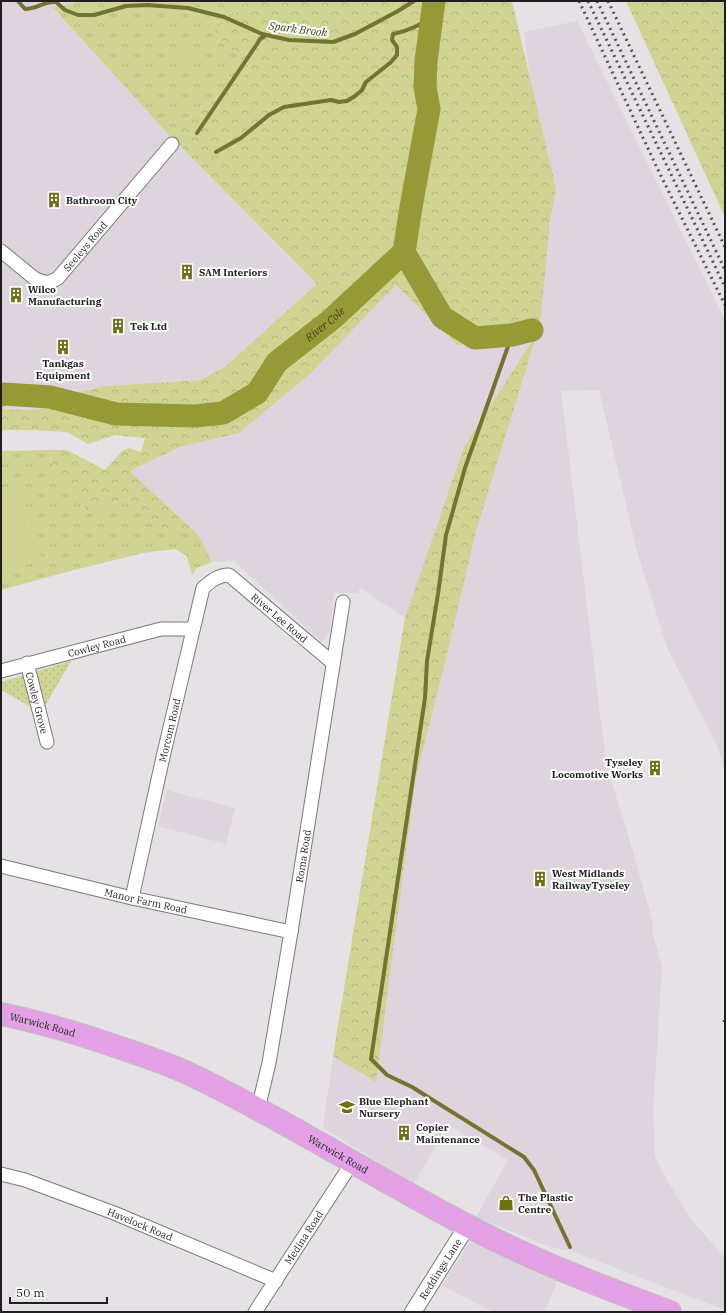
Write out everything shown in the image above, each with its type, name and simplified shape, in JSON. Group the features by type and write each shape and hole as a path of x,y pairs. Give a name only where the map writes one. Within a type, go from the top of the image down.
{"highway":[{"name":"Warwick Road","path":"1,1014 64,1030 146,1056 193,1075 258,1109 467,1226 528,1256 600,1286 670,1312"}],"street":[{"name":"Seeleys Road","path":"1,252 34,278 46,283 52,282 58,278 172,144"},
{"name":"Morcom Road","path":"132,898 203,588 212,580 225,575"},
{"name":"River Lee Road","path":"225,575 229,575 333,663"},
{"name":"Roma Road","path":"258,1109 269,1064 343,602"},
{"name":"Cowley Road","path":"1,671 161,628 193,629"},
{"name":"Cowley Grove","path":"27,664 48,742"},
{"name":"Manor Farm Road","path":"1,866 132,898 291,932"},
{"name":"Medina Road","path":"255,1312 342,1179 351,1162"},
{"name":"Havelock Road","path":"1,1174 25,1180 114,1213 276,1281"},
{"name":"Reddings Lane","path":"413,1312 467,1226"}],"shaded area":[{"path":"1,1 82,1 53,9 168,134 317,284 226,366 201,380 105,386 79,392 38,410 1,409"},
{"path":"577,21 725,320 725,770 715,741 668,650 638,555 599,390 561,391 608,770 653,923 652,930 662,967 653,1111 655,1156 668,1182 690,1218 725,1258 725,1310 569,1250 545,1245 476,1217 508,1160 448,1125 414,1183 323,1128 333,1056 405,618 360,588 358,593 334,593 330,632 322,642 234,561 212,562 199,536 130,471 180,447 239,433 310,374 396,285 457,345 532,341 556,189 532,93 524,32"},
{"path":"167,790 235,808 226,844 158,826"},
{"path":"473,1241 558,1278 545,1312 494,1312 442,1286 467,1246"}],"green space":[{"path":"82,1 249,1 212,32 252,69 168,134 53,8"},
{"path":"249,1 512,1 556,189 550,222 540,324 476,531 415,782 376,1082 333,1056 405,618 464,447 532,341 457,345 396,285 310,374 239,433 180,447 130,471 192,529 165,530 122,499 89,513 51,466 52,450 67,450 105,470 122,451 129,448 141,452 145,438 115,435 88,444 67,432 36,430 1,431 1,409 38,410 79,392 105,386 201,380 226,366 317,284 168,134 252,69 212,32"},
{"path":"626,1 725,1 724,215"},
{"path":"185,48 193,48 192,60 187,69 178,68 177,59"},
{"path":"52,450 51,466 89,513 122,499 165,530 192,529 199,536 212,562 197,568 192,575 187,556 175,549 143,553 1,590 1,451"},
{"path":"21,491 42,560 1,573 1,497"},
{"path":"71,661 45,706 31,707 1,690 1,682"}],"waterway":[{"name":"Spark Brook","path":"18,1 25,9 56,2 65,10 78,15 94,15 126,6 147,5 188,8 224,17 262,34 289,40 333,42 355,34 414,1"},
{"name":"River Cole","path":"1,395 50,397 116,414 195,416 223,413 257,393 277,362 332,319 404,252 429,109 425,87 426,61 434,1"},
{"path":"216,152 241,138 269,115 284,107 331,100 339,102 347,101 355,96 362,90 366,82 390,63 397,55 397,47 392,40 393,34 414,28 432,16"},
{"path":"197,133 260,39 266,35"},
{"path":"404,252 442,317 475,338 512,335 532,330"},
{"path":"512,335 465,468 446,535 427,661 425,698 371,1059 387,1075 412,1087 524,1157 534,1170 570,1247"}],"railway":[{"path":"579,1 659,172 725,305"},
{"path":"588,1 725,287"},
{"path":"597,1 725,270"},
{"path":"608,1 725,247"},
{"path":"724,1020 725,1025"}],"place":[{"name":"Bathroom City","path":"54,200"},
{"name":"SAM Interiors","path":"187,272"},
{"name":"Wilco Manufacturing","path":"16,295"},
{"name":"Tek Ltd","path":"118,326"},
{"name":"Tankgas Equipment","path":"63,347"},
{"name":"Tyseley Locomotive Works","path":"655,768"},
{"name":"West Midlands RailwayTyseley","path":"540,879"},
{"name":"Blue Elephant Nursery","path":"347,1107"},
{"name":"Copier Maintenance","path":"404,1133"},
{"name":"The Plastic Centre","path":"506,1203"}]}
